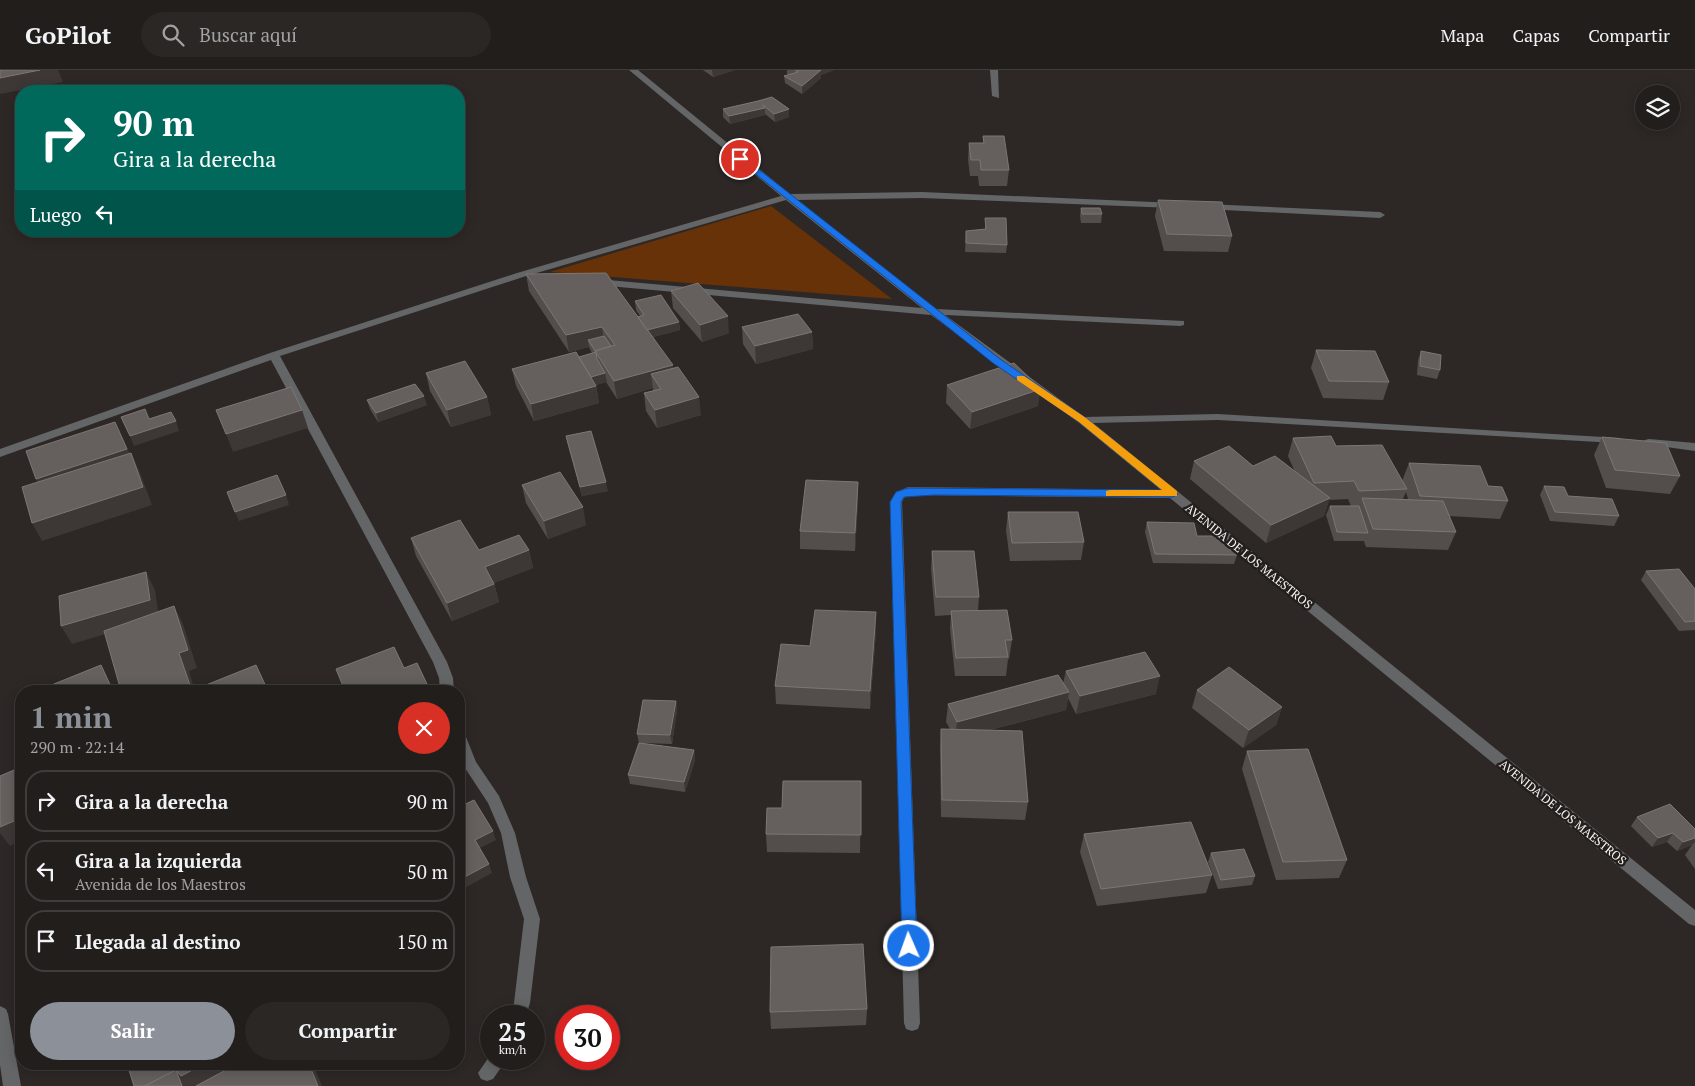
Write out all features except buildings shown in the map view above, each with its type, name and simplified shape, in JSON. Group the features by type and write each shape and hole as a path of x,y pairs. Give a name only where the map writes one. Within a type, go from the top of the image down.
{"street":[{"name":"AVENIDA DE LOS MAESTROS","path":"633,70 786,197 996,361 1082,420 1695,919"},
{"path":"994,70 996,96"},
{"path":"0,453 274,355 520,275 786,197 922,195 1380,215"},
{"path":"520,275 550,278"},
{"path":"589,281 935,312 1180,323"},
{"path":"274,355 440,662 447,685"},
{"path":"1082,420 1218,417 1630,441 1695,447"},
{"path":"912,1023 896,502 900,494 908,492 1173,494"},
{"path":"465,751 470,764 494,800 508,833 518,877 532,919 521,1005"},
{"path":"0,1014 12,1086"}],"shaded area":[{"path":"771,206 892,299 550,272"}],"slow traffic":[{"path":"1020,378 1082,420 1173,494 1110,493"}],"route":[{"path":"740,159 996,361 1082,420 1173,494 934,491 900,494 896,502 909,946"}]}
